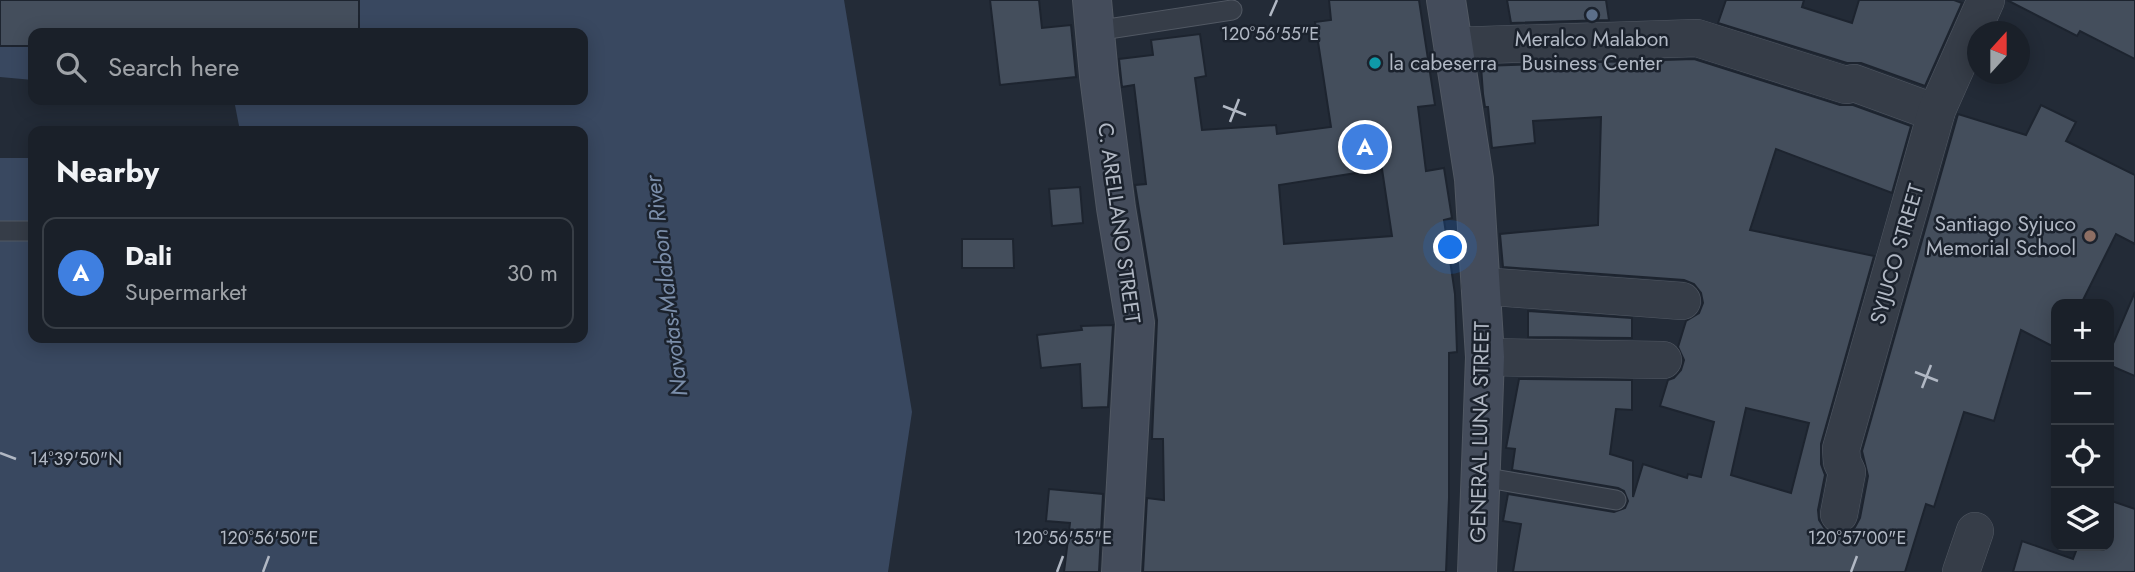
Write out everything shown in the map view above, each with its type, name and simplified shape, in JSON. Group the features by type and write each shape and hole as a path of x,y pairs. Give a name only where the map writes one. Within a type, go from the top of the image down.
{"main road":[{"name":"GENERAL LUNA STREET","path":"1446,0 1474,179 1485,358 1477,572"},
{"name":"C. ARELLANO STREET","path":"1093,15 1116,208 1135,323 1122,572"}],"street":[{"name":"SYJUCO STREET","path":"1839,514 1847,472 1841,449 1936,113 1986,0"},
{"path":"1453,46 1697,38 1846,85 1854,83 1936,113"},
{"path":"1480,286 1682,301"},
{"path":"1485,358 1663,360"},
{"path":"1961,572 1975,531"}],"lane":[{"path":"1093,15 1232,10"},
{"path":"0,231 28,231"},
{"path":"1482,477 1616,500"}],"water":[{"name":"Navotas-Malabon River","path":"0,0 844,0 912,412 888,572 0,572 0,158 28,158 28,343 588,343 588,126 239,126 235,105 588,105 588,28 28,28 28,80 0,77"}],"building":[{"path":"0,0 359,0 359,28 28,28 28,46 0,46"},
{"path":"990,0 1039,0 1042,28 1071,25 1076,77 1000,85"},
{"path":"1329,0 1419,0 1435,105 1418,107 1426,171 1444,168 1452,218 1444,220 1455,294 1457,352 1449,353 1446,572 1143,572 1147,498 1164,500 1163,439 1152,439 1157,320 1135,185 1146,184 1134,85 1122,87 1119,59 1153,55 1151,40 1200,34 1206,76 1195,78 1202,130 1276,125 1277,134 1331,127 1315,22 1331,20","holes":["1382,169 1392,236 1284,244 1279,185"]},
{"path":"1507,0 1606,0 1609,20 1511,23"},
{"path":"1726,0 1804,0 1802,7 1852,23 1859,0 1954,0 1962,3 1925,86 1861,63 1847,63 1718,23"},
{"path":"2007,0 2135,0 2135,59 2080,31 2077,36"},
{"path":"1694,59 1840,105 1853,105 1911,126 1892,193 1776,149 1750,230 1874,256 1821,444 1821,464 1825,475 1818,510 1819,520 1825,529 1834,534 1847,534 1860,518 1868,476 1862,451 1958,114 2026,135 2041,105 2076,122 2066,141 2135,175 2135,244 2116,234 2084,299 2051,299 2051,345 2021,330 1994,421 1964,412 1934,507 1926,504 1905,572 1513,572 1521,524 1503,521 1508,494 1614,512 1625,508 1628,501 1624,491 1618,488 1512,470 1515,449 1506,448 1519,379 1632,380 1632,410 1616,409 1610,454 1633,461 1633,497 1643,464 1687,478 1688,474 1701,477 1714,422 1660,406 1668,380 1681,370 1684,360 1678,347 1686,321 1699,313 1703,303 1701,293 1694,284 1684,280 1503,267 1500,234 1598,225 1601,117 1533,121 1535,143 1492,148 1488,107 1485,107 1481,66","holes":["1746,408 1809,423 1791,493 1731,475"]},
{"path":"1080,187 1083,223 1052,226 1049,189"},
{"path":"962,239 1013,239 1014,268 962,268"},
{"path":"2135,292 2135,376 2114,367 2114,341"},
{"path":"1528,311 1632,318 1632,338 1528,337"},
{"path":"1113,325 1108,407 1082,408 1080,364 1041,368 1037,335 1082,330 1081,326"},
{"path":"1049,489 1103,494 1099,572 1064,572 1070,523 1046,521"},
{"path":"2114,502 2135,509 2135,572 2013,572 2022,541 2073,559 2076,551 2114,551"}],"place":[{"name":"Meralco Malabon Business Center","path":"1592,15"},
{"name":"la cabeserra","path":"1375,63"},
{"name":"Dali","path":"1365,147"},
{"name":"Santiago Syjuco Memorial School","path":"2090,236"}]}
